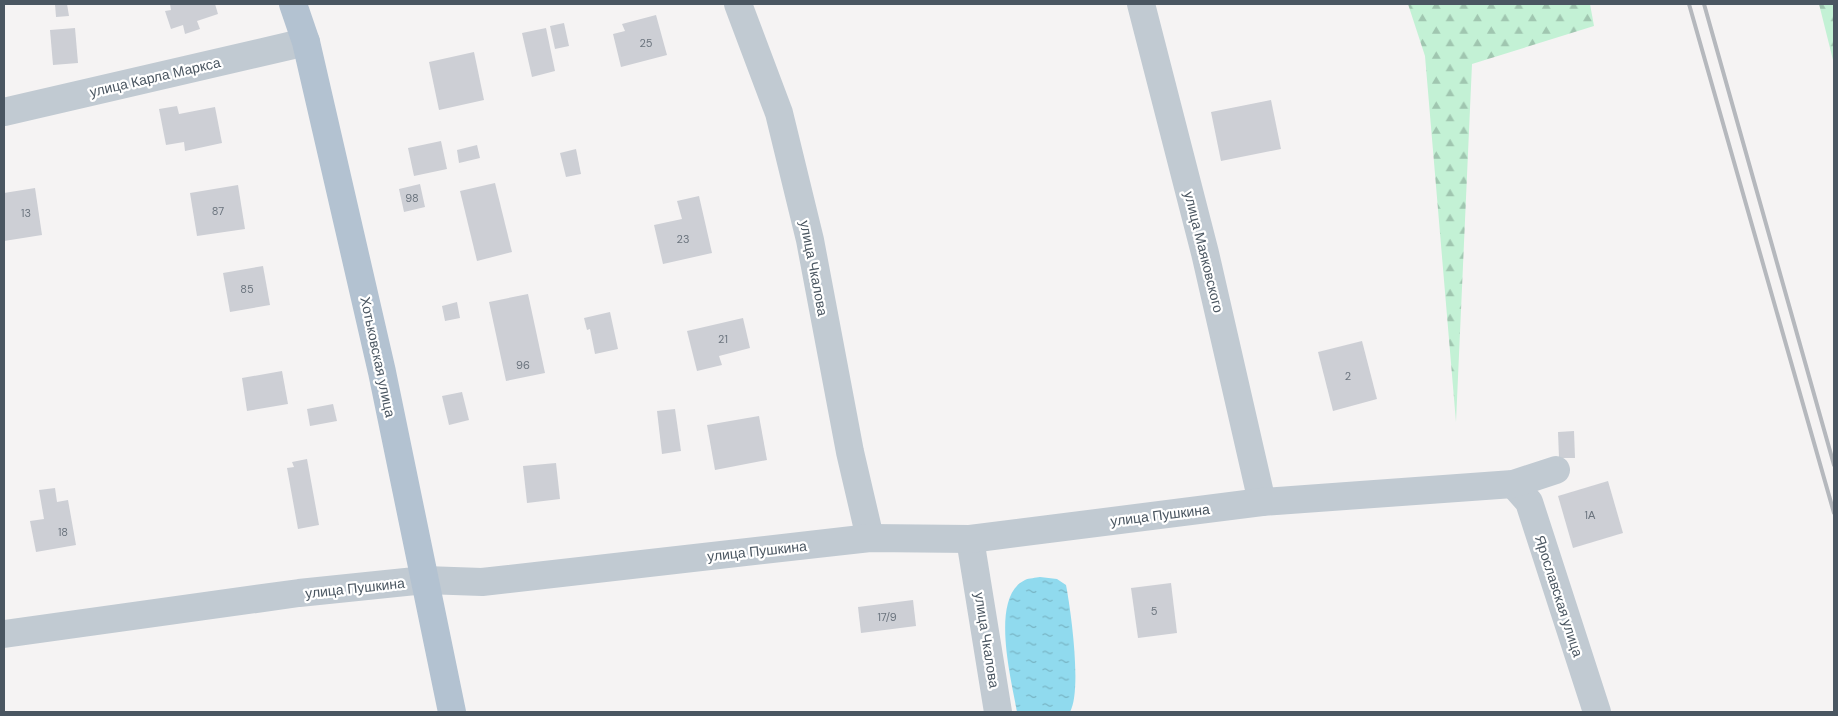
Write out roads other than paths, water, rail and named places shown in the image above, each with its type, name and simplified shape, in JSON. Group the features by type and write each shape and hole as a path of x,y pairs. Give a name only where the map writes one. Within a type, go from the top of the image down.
{"main road":[{"name":"Хотьковская улица","path":"292,4 306,42 382,372 452,712"}],"street":[{"name":"улица Чкалова","path":"738,4 784,131 810,240 850,452 870,538"},
{"name":"улица Маяковского","path":"1141,4 1205,253 1262,502"},
{"name":"улица Карла Маркса","path":"4,112 306,42"},
{"name":"улица Пушкина","path":"4,634 289,595 425,580 482,582 870,538 970,539 1262,502 1513,484 1556,470"},
{"name":"Ярославская улица","path":"1513,484 1529,502 1598,712"},
{"name":"улица Чкалова","path":"970,539 998,712"}],"water":[{"path":"1040,577 1057,579 1066,585 1073,631 1075,669 1075,687 1070,712 1017,712 1008,662 1005,621 1008,604 1014,589 1025,580"}],"railway":[{"path":"1689,4 1834,513"},
{"path":"1704,4 1834,465"}]}
